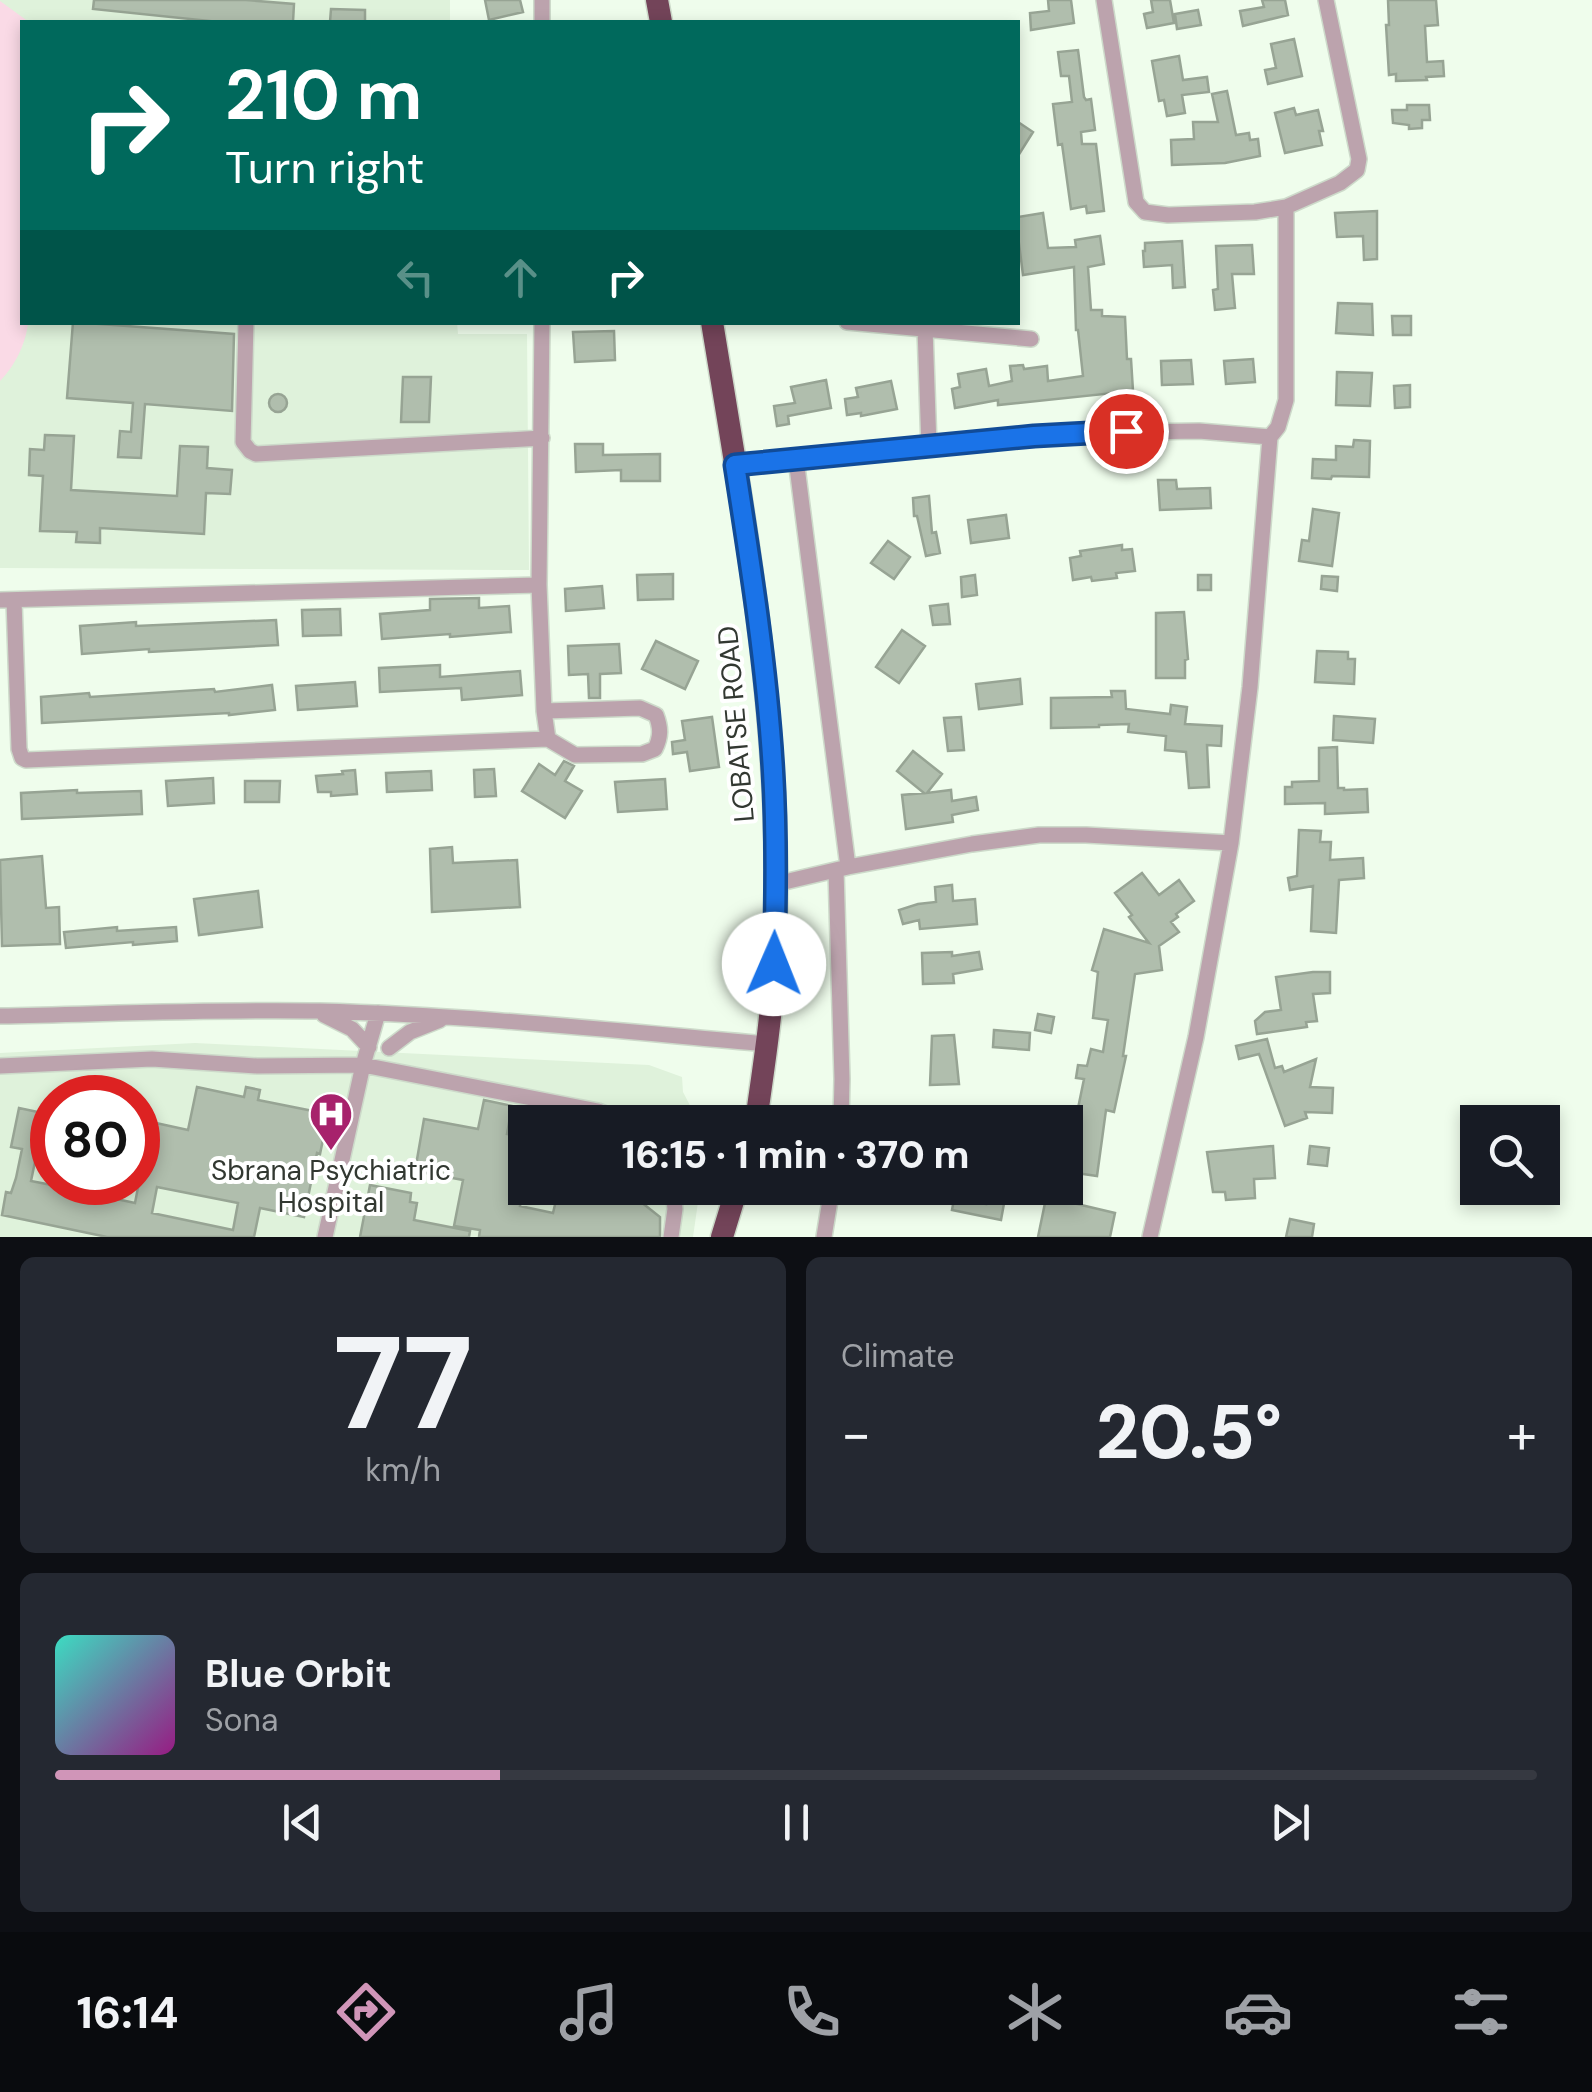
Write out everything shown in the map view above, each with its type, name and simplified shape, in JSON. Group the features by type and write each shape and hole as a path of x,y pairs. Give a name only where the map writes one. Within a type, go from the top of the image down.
{"highway":[{"name":"LOBATSE ROAD","path":"712,325 753,579 773,772 774,964 758,1105"},
{"path":"722,1237 732,1205"},
{"path":"739,1237 744,1205"}],"street":[{"path":"1104,0 1136,202 1145,212 1168,214 1255,212 1286,207 1340,184 1357,170 1359,160 1326,0"},
{"path":"1150,1237 1196,1036 1231,843 1250,687 1270,436 1278,427 1286,400 1286,207"},
{"path":"246,325 244,442 256,454 542,438"},
{"path":"542,325 539,585 548,739"},
{"path":"886,325 1031,339"},
{"path":"925,328 929,447"},
{"path":"735,465 1126,431 1270,436"},
{"path":"796,459 842,869 841,1105"},
{"path":"539,585 7,600 19,750 26,760 548,739 576,756 642,754 655,750 660,740 656,715 640,708 544,711"},
{"path":"776,884 972,844 1039,835 1231,843"},
{"path":"0,1016 316,1011 449,1017 766,1044"},
{"path":"316,1011 352,1029 369,1047"},
{"path":"325,1237 364,1065 385,1014"},
{"path":"385,1014 390,1070"},
{"path":"389,1048 410,1032 449,1017"},
{"path":"0,1066 152,1059 257,1066 364,1065 538,1105"},
{"path":"671,1237 675,1205"},
{"path":"824,1237 829,1205"}],"shaded area":[{"path":"0,0 450,0 450,20 20,20 20,325 457,325 458,334 527,334 529,570 0,568"},
{"path":"0,1 26,20 20,20 20,325 28,325 19,354 0,381"},
{"name":"Sbrana Psychiatric Hospital","path":"195,1043 649,1065 682,1077 683,1092 690,1105 508,1105 508,1205 698,1205 693,1237 0,1237 0,1053"}],"building":[{"path":"94,0 246,0 294,4 293,20 200,20 93,9"},
{"path":"485,0 520,0 523,12 489,20"},
{"path":"1048,0 1071,0 1074,23 1031,30 1030,13 1049,11"},
{"path":"1151,0 1170,0 1174,23 1147,28 1144,14 1153,12"},
{"path":"1262,0 1285,0 1288,15 1243,26 1240,11 1264,7"},
{"path":"1388,0 1436,0 1438,25 1425,26 1427,62 1443,61 1444,76 1396,81 1396,74 1389,75"},
{"path":"331,9 365,10 365,20 330,20"},
{"path":"1198,10 1201,25 1177,29 1175,14"},
{"path":"1294,39 1302,76 1268,84 1265,70 1276,68 1271,44"},
{"path":"1078,50 1084,97 1091,99 1095,130 1081,132 1082,144 1096,144 1104,211 1087,213 1086,206 1071,209 1053,104 1072,102 1069,76 1061,76 1058,52"},
{"path":"1179,56 1183,80 1207,77 1209,92 1182,95 1185,113 1167,116 1164,100 1159,101 1152,61"},
{"path":"1227,91 1236,135 1249,133 1250,140 1258,139 1260,156 1225,163 1172,165 1171,140 1194,139 1193,122 1218,122 1212,94"},
{"path":"1407,105 1429,105 1430,120 1422,120 1422,128 1409,129 1409,125 1393,123 1392,110 1407,110"},
{"path":"1294,108 1296,115 1318,110 1322,145 1285,153 1275,113"},
{"path":"1020,123 1033,132 1020,153"},
{"path":"1377,211 1377,259 1364,260 1363,236 1337,237 1335,213"},
{"path":"1043,213 1048,248 1076,247 1075,240 1100,236 1104,264 1088,267 1091,310 1102,310 1102,316 1125,317 1133,391 998,405 998,400 955,408 952,389 960,387 958,374 986,369 989,386 1012,381 1010,366 1047,366 1048,381 1083,376 1076,330 1074,267 1023,275 1020,217"},
{"path":"1182,241 1185,287 1173,288 1172,265 1144,267 1143,251 1145,243"},
{"path":"1252,245 1254,274 1232,274 1235,308 1215,310 1216,246"},
{"path":"1338,303 1372,304 1373,335 1336,333"},
{"path":"1392,316 1411,316 1411,335 1393,335"},
{"path":"73,325 234,334 232,411 145,404 141,458 118,457 120,431 131,432 133,403 67,398"},
{"path":"614,331 615,360 575,362 573,332"},
{"path":"1253,359 1255,382 1226,384 1224,361"},
{"path":"1191,360 1193,384 1162,385 1161,361"},
{"path":"1337,372 1372,373 1370,406 1336,405"},
{"path":"403,377 431,377 429,422 401,422"},
{"path":"826,380 831,408 788,416 789,424 777,426 774,406 795,403 791,387"},
{"path":"891,381 897,409 847,415 845,399 858,397 856,388"},
{"path":"1410,385 1410,407 1395,408 1394,386"},
{"path":"278,394 285,396 285,410 278,412 271,410 269,403 271,396"},
{"path":"45,435 74,436 71,490 177,496 180,446 208,447 207,468 232,470 230,494 206,493 204,534 100,528 100,543 76,542 77,532 40,531 43,476 29,475 30,449 44,450"},
{"path":"1354,440 1370,441 1369,477 1312,478 1313,459 1336,460 1336,446 1353,447"},
{"path":"575,444 603,444 603,455 660,454 660,481 621,481 621,470 576,472"},
{"path":"1158,480 1176,480 1177,489 1210,488 1211,508 1160,510"},
{"path":"929,496 932,533 936,532 940,553 926,556 913,498"},
{"path":"1313,509 1339,513 1332,566 1299,561 1302,540 1309,541"},
{"path":"1006,515 1009,538 971,543 968,520"},
{"path":"888,541 910,557 894,579 871,563"},
{"path":"1122,545 1122,550 1132,549 1135,571 1116,573 1117,578 1073,580 1070,558 1081,556 1080,551"},
{"path":"673,574 673,599 638,600 637,575"},
{"path":"975,575 977,595 962,597 961,577"},
{"path":"1198,575 1211,575 1211,590 1198,590"},
{"path":"1322,576 1338,577 1337,591 1321,589"},
{"path":"602,586 604,608 566,611 565,589"},
{"path":"479,598 479,608 509,606 511,632 382,639 380,614 430,610 430,599"},
{"path":"948,604 950,624 933,625 930,606"},
{"path":"340,609 341,635 303,636 302,610"},
{"path":"1184,612 1188,659 1185,678 1156,678 1156,613"},
{"path":"276,620 278,645 82,654 80,626"},
{"path":"902,630 925,646 899,683 876,667"},
{"path":"656,641 698,661 685,689 642,669"},
{"path":"619,644 621,673 600,674 600,698 589,698 588,674 569,675 568,646"},
{"path":"1317,651 1348,652 1348,659 1355,659 1354,684 1315,682"},
{"path":"440,665 440,677 520,671 522,695 462,700 461,688 380,692 379,668"},
{"path":"1020,679 1022,704 979,709 976,684"},
{"path":"355,682 357,706 298,710 296,686"},
{"path":"272,685 275,710 42,723 41,697 214,689 215,692"},
{"path":"1111,691 1125,691 1126,709 1170,714 1171,705 1187,707 1185,724 1222,726 1221,746 1207,745 1209,787 1189,788 1186,752 1165,750 1166,736 1128,732 1129,724 1051,728 1051,698 1112,697"},
{"path":"1334,716 1375,719 1373,743 1333,740"},
{"path":"712,717 719,767 690,771 687,752 673,754 672,742 685,740 682,721"},
{"path":"961,717 964,750 948,751 944,718"},
{"path":"1337,747 1338,788 1367,789 1368,812 1325,814 1325,803 1285,804 1285,787 1292,787 1292,782 1319,781 1319,748"},
{"path":"913,751 942,774 927,793 951,790 952,801 976,797 978,810 952,815 953,822 906,829 902,795 924,793 897,771"},
{"path":"564,761 574,766 565,781 582,791 565,818 522,791 539,764 555,775"},
{"path":"494,769 496,796 475,797 474,770"},
{"path":"355,770 357,794 331,796 331,792 318,792 316,776"},
{"path":"431,771 432,790 387,792 386,773"},
{"path":"213,778 214,803 168,806 166,781"},
{"path":"665,779 667,809 618,812 615,782"},
{"path":"245,781 280,781 279,802 245,802"},
{"path":"141,791 142,814 22,819 21,793"},
{"path":"1299,830 1321,831 1320,842 1331,842 1330,860 1363,858 1364,878 1339,880 1336,933 1311,931 1313,886 1290,890 1288,878 1297,876"},
{"path":"452,847 453,863 517,860 520,907 432,912 430,849"},
{"path":"42,856 46,908 59,907 60,944 2,946 0,860"},
{"path":"1142,873 1159,895 1179,880 1194,901 1171,922 1179,932 1159,946 1162,970 1135,974 1126,1056 1114,1112 1106,1110 1097,1176 1083,1174 1083,1105 1079,1105 1084,1079 1076,1078 1078,1065 1087,1066 1091,1049 1103,1052 1108,1020 1093,1018 1098,972 1092,970 1104,929 1149,943 1115,893"},
{"path":"952,885 953,901 975,899 977,924 920,929 919,920 903,924 899,910 936,902 935,887"},
{"path":"258,891 262,927 199,935 194,899"},
{"path":"117,927 117,931 176,927 177,941 66,948 64,932"},
{"path":"952,952 952,956 979,952 982,969 953,974 954,983 923,984 922,953"},
{"path":"1330,972 1330,993 1313,994 1317,1021 1306,1022 1307,1027 1257,1034 1255,1021 1265,1012 1281,1010 1276,977"},
{"path":"1038,1014 1054,1017 1051,1033 1035,1030"},
{"path":"994,1030 1030,1033 1029,1050 993,1047"},
{"path":"954,1035 959,1084 930,1085 932,1036"},
{"path":"1267,1039 1275,1068 1282,1066 1284,1072 1316,1059 1310,1087 1333,1088 1332,1113 1305,1112 1307,1118 1285,1126 1259,1054 1239,1059 1236,1046"},
{"path":"197,1087 244,1097 246,1087 260,1090 258,1100 323,1113 320,1124 326,1125 304,1217 260,1208 254,1237 107,1237 2,1215 22,1149 11,1147 19,1108 30,1110 30,1205 154,1205 152,1213 233,1230 238,1203 160,1188 160,1124 188,1130"},
{"path":"484,1100 508,1105 508,1205 553,1213 555,1205 645,1205 660,1217 660,1237 479,1237 480,1230 454,1226 463,1180 415,1171 424,1119 478,1129"},
{"path":"1273,1146 1275,1178 1254,1179 1255,1198 1226,1200 1225,1192 1213,1192 1207,1152"},
{"path":"1310,1146 1329,1148 1327,1166 1308,1164"},
{"path":"370,1185 411,1193 410,1202 417,1203 414,1220 470,1231 469,1237 360,1237"},
{"path":"953,1205 1004,1205 1001,1220 952,1210"},
{"path":"1045,1205 1081,1205 1115,1213 1110,1237 1038,1237"},
{"path":"1290,1219 1314,1224 1312,1237 1286,1237"}],"place":[{"name":"Sbrana Psychiatric Hospital","path":"331,1152"}],"route":[{"path":"774,964 773,772 753,579 735,465 1126,431"}]}
